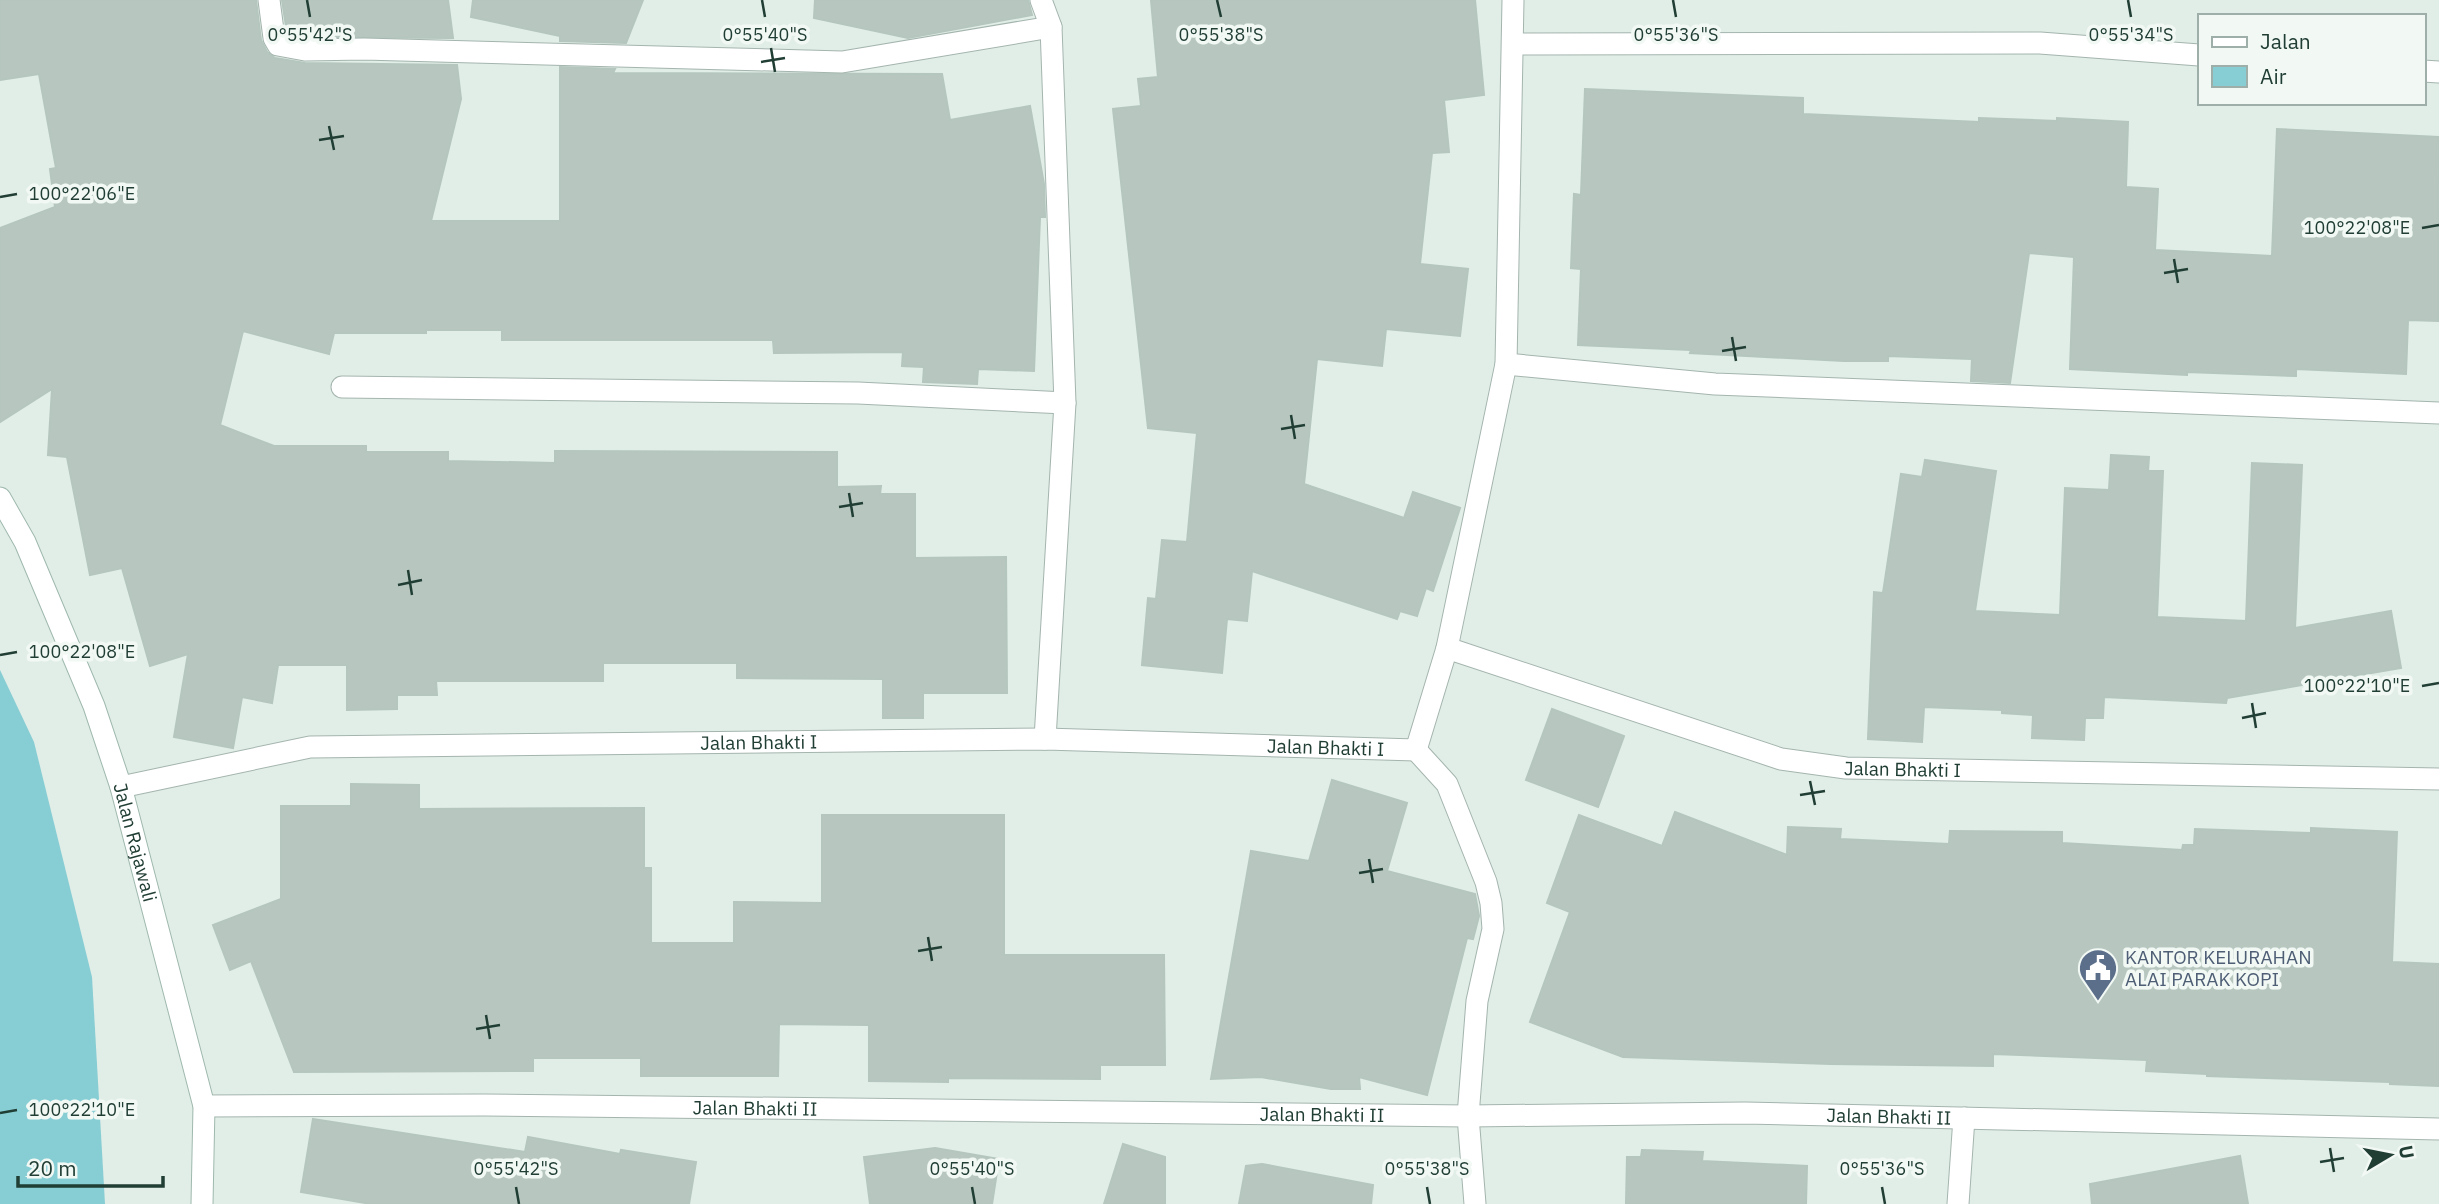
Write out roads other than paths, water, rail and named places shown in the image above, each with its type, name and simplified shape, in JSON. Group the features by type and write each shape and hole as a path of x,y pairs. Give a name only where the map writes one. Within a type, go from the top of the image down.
{"street":[{"path":"269,0 274,38 278,45 305,50 363,49 842,62 1051,27"},
{"path":"1041,0 1051,27 1065,403 1045,739"},
{"path":"1475,1204 1468,1116 1477,1001 1493,929 1491,903 1486,882 1447,784 1416,750 1447,648 1506,365 1513,0"},
{"path":"1513,44 2040,43 2198,55"},
{"path":"1506,365 1715,384 2439,413"},
{"path":"342,387 858,393 1065,403"},
{"name":"Jalan Rajawali","path":"0,498 24,542 94,706 121,787 204,1106 202,1204"},
{"name":"Jalan Bhakti I","path":"1447,648 1781,759 1846,768 2439,779"},
{"name":"Jalan Bhakti I","path":"121,787 310,747 1045,739 1416,750"},
{"name":"Jalan Bhakti II","path":"204,1106 512,1105 1468,1116 1745,1113 2439,1129"},
{"path":"1958,1204 1964,1118"}],"water":[{"path":"0,670 34,742 92,977 105,1204 0,1204"}],"place":[{"name":"KANTOR KELURAHAN ALAI PARAK KOPI","path":"2098,1002"}]}
